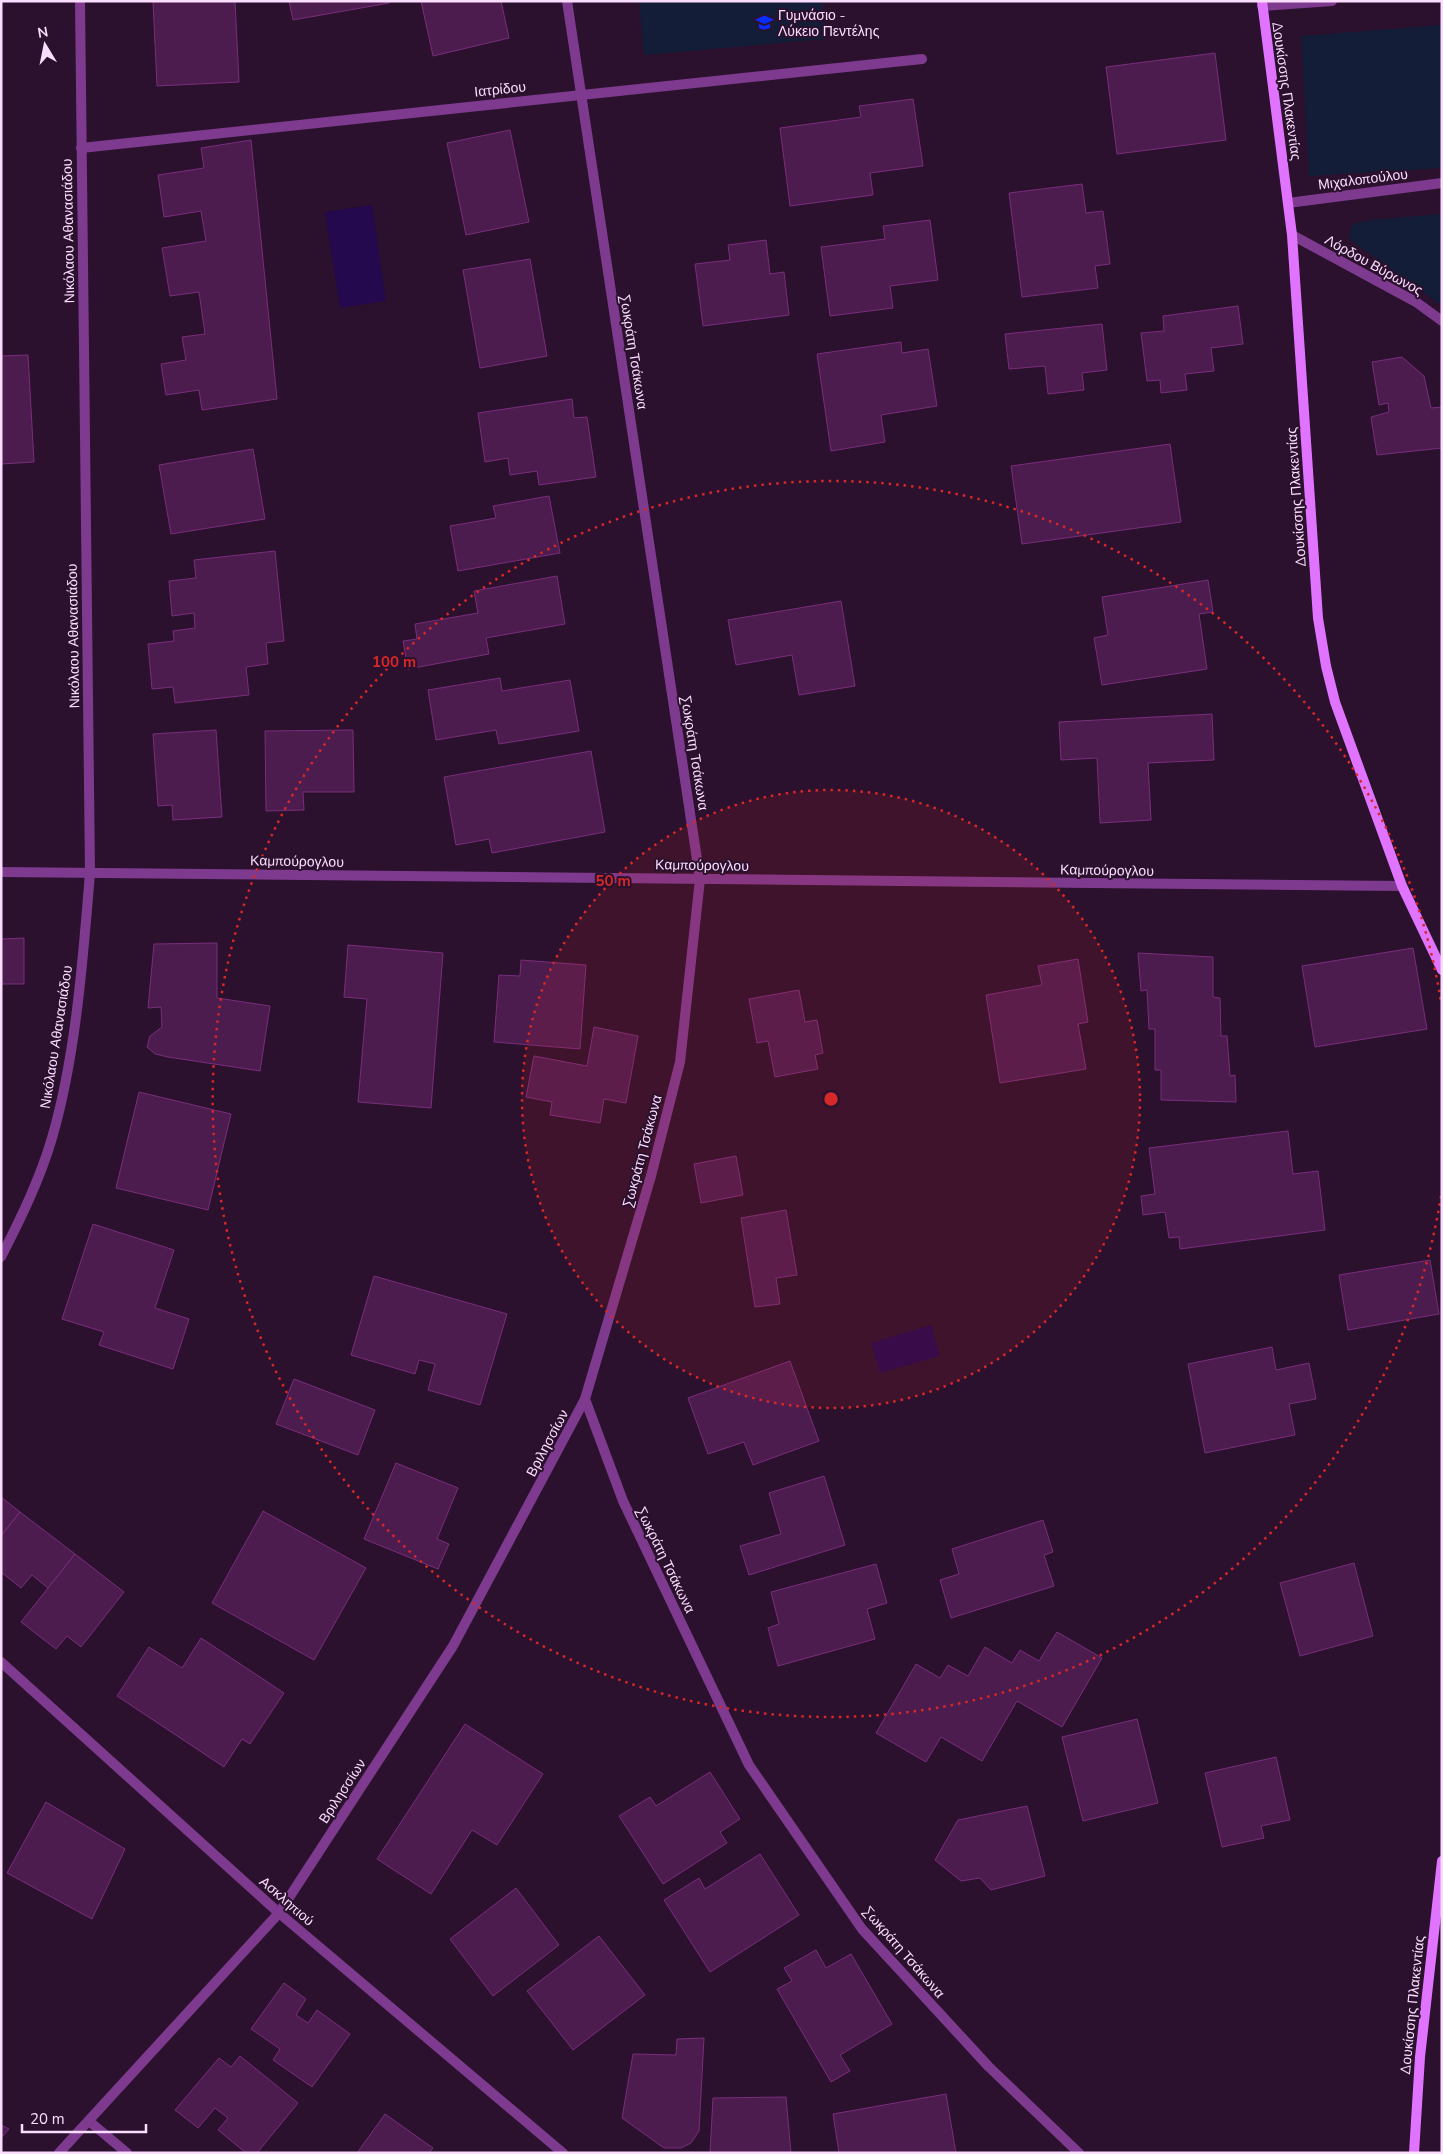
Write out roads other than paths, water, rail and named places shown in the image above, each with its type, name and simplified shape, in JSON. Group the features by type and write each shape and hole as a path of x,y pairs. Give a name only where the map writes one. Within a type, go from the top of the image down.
{"main road":[{"name":"Δουκίσσης Πλακεντίας","path":"1262,3 1292,235 1318,618 1326,666 1335,702 1402,886 1442,970"},
{"name":"Δουκίσσης Πλακεντίας","path":"1414,2153 1420,2057 1442,1861"}],"street":[{"name":"Νικόλαου Αθανασιάδου","path":"1,1257 27,1206 52,1138 63,1089 82,962 90,873 80,1"},
{"name":"Σωκράτη Τσάκωνα","path":"567,1 700,879 680,1062 651,1176 586,1399 623,1501 749,1765 862,1929 989,2067 1079,2153"},
{"path":"1262,3 1332,1"},
{"name":"Ιατρίδου","path":"81,148 922,59"},
{"name":"Μιχαλοπούλου","path":"1288,203 1442,183"},
{"name":"Λόρδου Βύρωνος","path":"1292,235 1416,302 1442,321"},
{"name":"Καμπούρογλου","path":"1,872 1402,886"},
{"name":"Βριλησσίων","path":"59,2153 279,1913 453,1646 586,1399"},
{"name":"Ασκληπιού","path":"1,1662 279,1913 563,2153"},
{"path":"89,2121 127,2153"}],"place":[{"name":"Γυμνάσιο - Λύκειο Πεντέλης","path":"764,23"}]}
